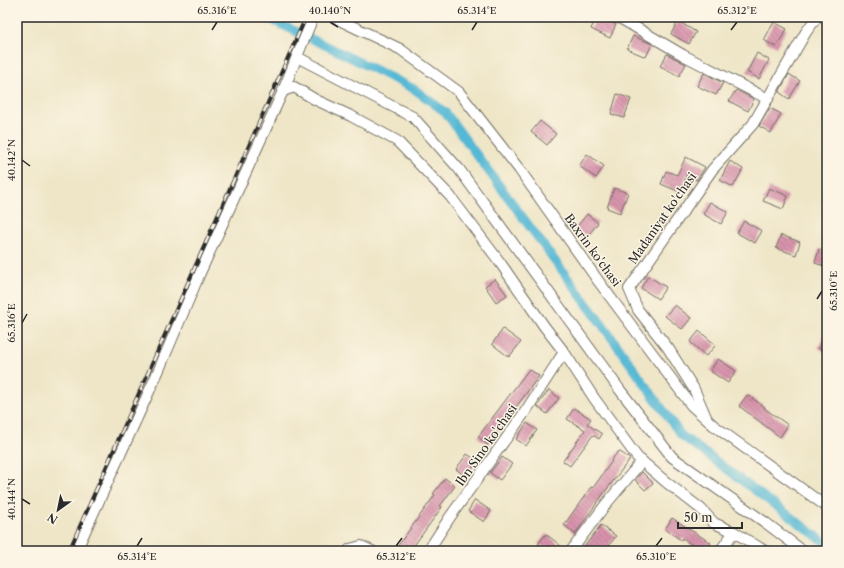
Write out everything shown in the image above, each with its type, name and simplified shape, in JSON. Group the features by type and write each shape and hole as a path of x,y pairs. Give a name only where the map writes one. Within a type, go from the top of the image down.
{"street":[{"path":"76,551 283,92 313,17"},
{"name":"Baxrin ko'chasi","path":"333,17 400,49 459,92 519,169 599,282 691,405 707,420 827,507"},
{"path":"618,17 683,55 768,99"},
{"name":"Madaniyat ko'chasi","path":"707,420 694,389 668,348 638,310 628,289 712,170 753,124 806,32 817,17"},
{"path":"297,57 413,117 459,169 620,390 672,457 803,551"},
{"path":"283,92 294,87 316,100 397,140 450,196 499,261 637,457 701,509 714,523 734,532 765,551"},
{"name":"Ibn Sino ko'chasi","path":"428,551 450,517 525,412 564,352"},
{"path":"571,551 606,504 642,461"},
{"path":"720,551 734,532"},
{"path":"349,551 350,549 361,546 372,551"}],"building":[{"path":"596,17 616,24 610,38 591,29"},
{"path":"678,21 696,32 689,44 671,34"},
{"path":"774,22 787,29 776,47 764,40"},
{"path":"633,36 652,44 646,57 627,49"},
{"path":"757,53 769,60 759,79 747,72"},
{"path":"667,54 686,64 679,76 660,66"},
{"path":"704,73 723,83 716,95 697,86"},
{"path":"789,74 800,81 789,99 779,92"},
{"path":"736,90 754,99 748,111 729,101"},
{"path":"617,94 631,99 624,118 611,114"},
{"path":"770,108 781,114 771,133 759,126"},
{"path":"540,121 556,134 547,145 531,132"},
{"path":"587,154 604,166 596,178 579,166"},
{"path":"686,157 705,167 697,180 687,174 680,192 661,184 666,171 677,175"},
{"path":"730,161 743,169 733,187 720,180"},
{"path":"614,188 628,193 620,213 607,208"},
{"path":"769,188 788,196 783,209 763,201"},
{"path":"710,202 728,212 721,224 703,214"},
{"path":"587,214 598,223 585,239 574,230"},
{"path":"744,221 762,231 755,243 737,233"},
{"path":"781,235 800,242 796,255 776,248"},
{"path":"819,249 827,252 827,267 815,263"},
{"path":"648,276 666,287 658,299 641,288"},
{"path":"495,279 507,295 496,302 485,286"},
{"path":"675,305 691,318 682,329 665,316"},
{"path":"503,329 521,342 509,357 492,344"},
{"path":"827,330 827,353 818,348"},
{"path":"699,331 716,345 706,356 690,342"},
{"path":"718,359 736,371 728,383 710,371"},
{"path":"529,369 539,376 488,445 478,437"},
{"path":"549,390 559,398 547,414 537,406"},
{"path":"747,395 788,425 780,437 739,406"},
{"path":"574,408 591,419 587,424 602,434 599,439 593,435 570,466 563,461 585,430 567,419"},
{"path":"527,423 537,430 526,446 516,439"},
{"path":"619,451 630,459 575,534 564,525 591,487 593,488 612,461 611,460"},
{"path":"467,454 478,461 466,477 456,469"},
{"path":"502,457 512,464 500,480 490,473"},
{"path":"642,472 653,483 645,490 635,480"},
{"path":"445,478 455,486 440,506 442,507 410,551 394,551 435,495 433,494"},
{"path":"475,500 491,511 484,522 468,511"},
{"path":"672,518 711,543 705,551 700,551 682,538 681,540 665,529"},
{"path":"601,525 616,536 605,551 581,551"},
{"path":"546,534 561,546 557,551 542,551 544,548 538,544"}],"waterway":[{"path":"265,17 414,89 445,112 609,334 681,435 827,544"}],"railway":[{"path":"69,551 306,17"}]}
